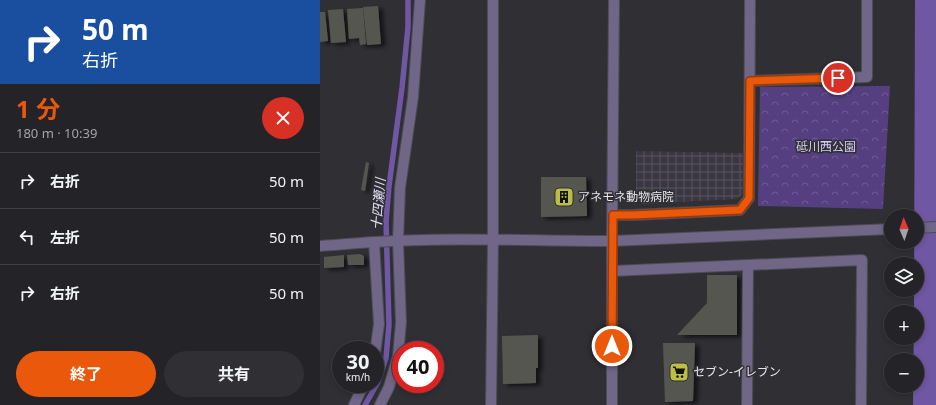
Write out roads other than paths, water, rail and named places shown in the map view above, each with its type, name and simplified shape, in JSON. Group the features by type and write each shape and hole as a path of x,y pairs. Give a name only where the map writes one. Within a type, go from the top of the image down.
{"street":[{"path":"380,405 389,387 398,356 401,322 398,241 400,188 413,97 420,0"},
{"path":"491,405 493,0"},
{"path":"612,405 614,0"},
{"path":"613,215 740,210 749,198 750,0"},
{"path":"750,81 867,77 867,0"},
{"path":"924,228 936,227"},
{"path":"320,246 398,241 612,241 884,229"},
{"path":"374,242 379,324 377,341"},
{"path":"612,271 862,260 861,405"},
{"path":"747,405 748,266"},
{"path":"354,405 360,393"}],"waterway":[{"name":"十四瀬川","path":"365,405 378,382 386,358 389,325 386,221 389,186 402,88 408,27 408,0"},
{"path":"929,405 931,0"}],"place":[{"name":"アネモネ動物病院","path":"564,197"},
{"name":"セブン-イレブン","path":"679,372"}],"park label":[{"name":"砥川西公園","path":"826,147"}]}
